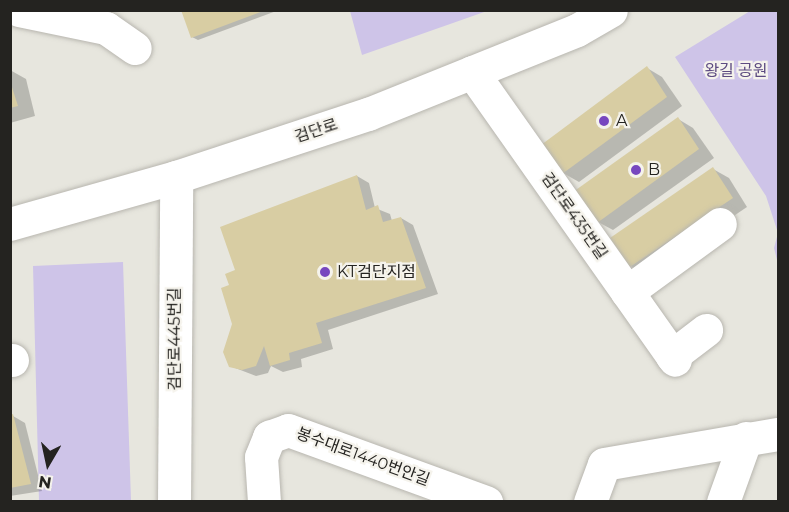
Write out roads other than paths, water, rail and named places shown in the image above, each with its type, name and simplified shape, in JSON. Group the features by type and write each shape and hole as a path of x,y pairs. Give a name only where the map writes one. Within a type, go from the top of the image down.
{"street":[{"path":"19,10 106,28 135,48"},
{"name":"검단로","path":"10,224 176,177 368,114 577,30 611,10"},
{"name":"검단로435번길","path":"472,72 674,358 706,330"},
{"name":"검단로445번길","path":"174,501 176,177"},
{"path":"627,292 720,224"},
{"name":"봉수대로1440번안길","path":"264,501 261,457 269,437 288,430 486,501"},
{"path":"590,501 604,464 778,434"},
{"path":"723,501 746,438"}],"place":[{"name":"A","path":"604,121"},
{"name":"B","path":"636,170"},
{"name":"KT검단지점","path":"325,272"}],"park label":[{"name":"왕길 공원","path":"736,71"}]}
